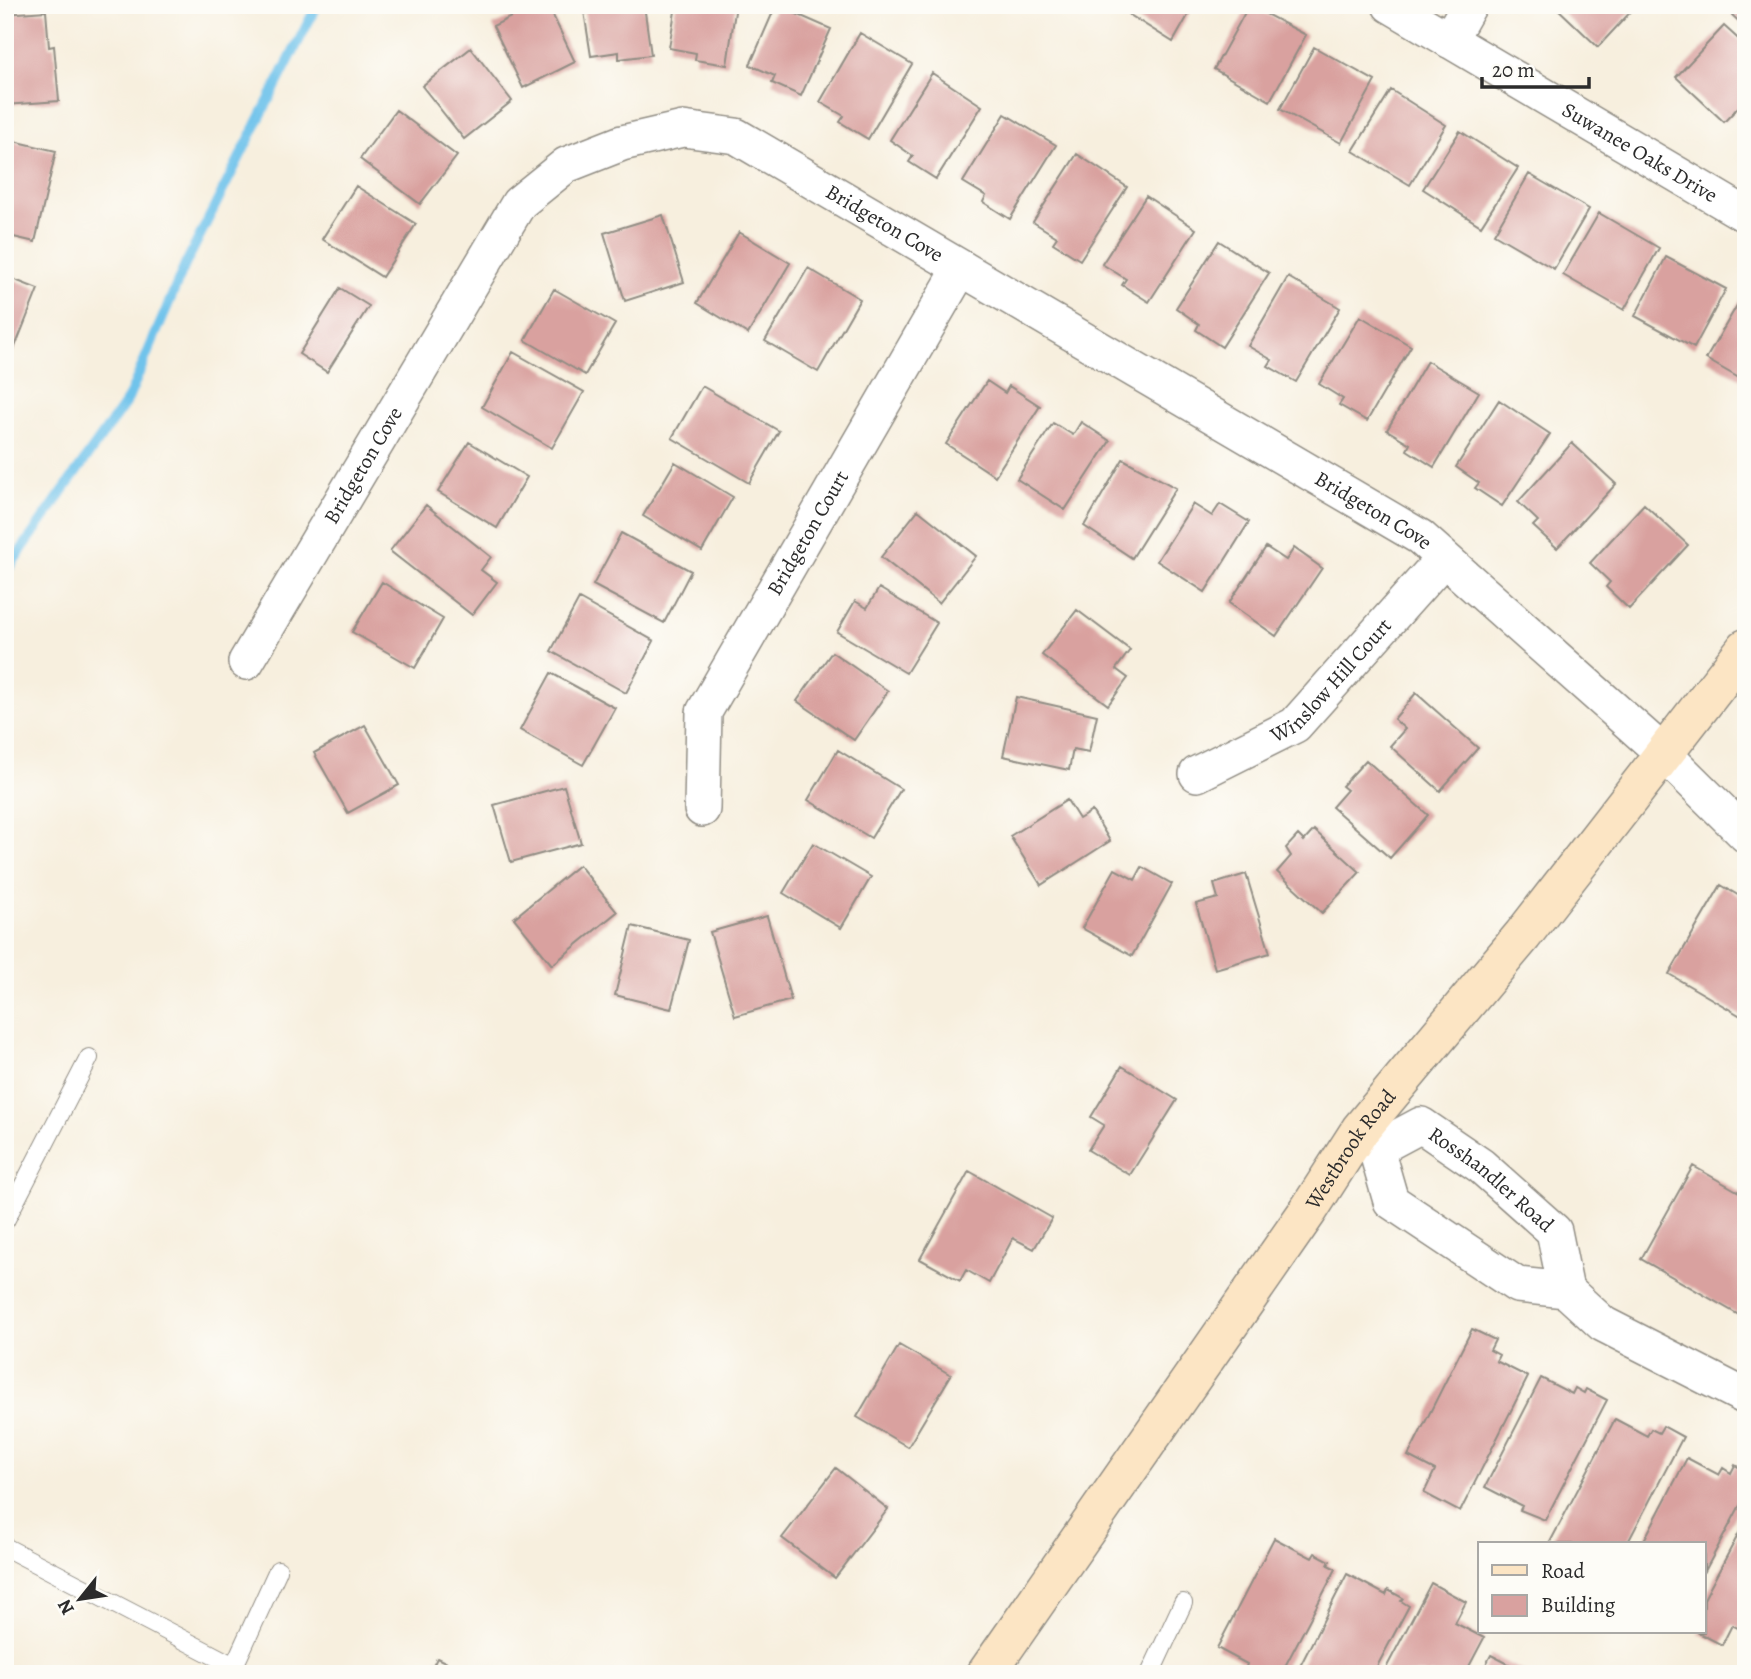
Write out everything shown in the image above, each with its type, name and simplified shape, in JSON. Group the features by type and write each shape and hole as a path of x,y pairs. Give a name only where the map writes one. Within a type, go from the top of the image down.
{"street":[{"name":"Suwanee Oaks Drive","path":"1390,5 1746,215"},
{"path":"1449,40 1469,5"},
{"name":"Bridgeton Cove","path":"246,662 519,203 566,165 621,143 683,129 736,136 1420,537 1662,752 1746,835"},
{"name":"Bridgeton Court","path":"702,809 704,712 961,268"},
{"name":"Winslow Hill Court","path":"1197,774 1295,725 1444,559"},
{"name":"Westbrook Road","path":"986,1674 1308,1211 1368,1139 1662,752 1746,648"},
{"name":"Rosshandler Road","path":"1368,1139 1421,1125 1481,1166 1554,1231 1566,1290"},
{"path":"1368,1139 1391,1201 1517,1285 1566,1290 1603,1324 1746,1396"}],"lane":[{"path":"5,1221 89,1058"},
{"path":"5,1547 233,1670 278,1570"},
{"path":"1150,1674 1183,1604"}],"building":[{"path":"535,5 548,5 575,62 523,88 493,26"},
{"path":"583,5 644,5 651,55 619,59 619,52 591,56"},
{"path":"676,5 736,5 727,65 695,60 696,53 669,48"},
{"path":"776,5 831,29 801,96 772,83 775,76 750,65"},
{"path":"1114,5 1194,5 1173,42"},
{"path":"1249,5 1306,35 1270,101 1214,69"},
{"path":"1554,5 1637,5 1598,47"},
{"path":"1741,5 1746,5 1746,28 1732,15"},
{"path":"46,11 49,47 54,46 59,101 5,105 5,14"},
{"path":"1724,26 1746,46 1746,99 1724,122 1676,77"},
{"path":"860,33 912,64 868,139 840,122 844,116 820,102"},
{"path":"1314,47 1375,81 1341,143 1280,109"},
{"path":"471,48 512,101 464,139 422,86"},
{"path":"932,73 982,106 936,179 909,162 913,156 890,140"},
{"path":"1391,90 1446,125 1410,185 1353,151"},
{"path":"396,110 457,156 420,204 360,159"},
{"path":"1005,114 1056,145 1010,219 983,202 986,196 963,182"},
{"path":"1460,131 1518,168 1481,226 1423,189"},
{"path":"5,139 56,151 35,242 5,235"},
{"path":"1077,154 1127,187 1080,260 1053,243 1057,237 1033,222"},
{"path":"1529,174 1589,209 1554,269 1494,234"},
{"path":"356,186 416,224 382,277 322,239"},
{"path":"1146,196 1196,229 1149,302 1122,285 1126,279 1102,264"},
{"path":"1599,213 1659,248 1624,310 1563,275"},
{"path":"663,215 684,282 625,301 604,233"},
{"path":"739,232 790,263 748,334 697,303"},
{"path":"1219,241 1269,273 1222,347 1196,330 1199,324 1176,308"},
{"path":"1666,257 1726,289 1694,348 1635,316"},
{"path":"808,268 860,299 818,372 765,341"},
{"path":"5,276 38,289 5,372"},
{"path":"1288,277 1340,308 1296,382 1268,366 1272,360 1248,346"},
{"path":"340,288 369,306 327,372 299,354"},
{"path":"554,289 615,324 585,375 525,340"},
{"path":"1743,295 1746,297 1746,382 1706,359"},
{"path":"1360,316 1411,346 1367,421 1339,405 1343,399 1319,384"},
{"path":"513,352 584,392 552,448 482,407"},
{"path":"1427,361 1479,392 1434,467 1407,450 1410,444 1387,430"},
{"path":"987,381 1005,393 1009,386 1040,406 995,476 946,444"},
{"path":"702,386 779,431 749,483 672,438"},
{"path":"1499,400 1550,434 1502,506 1475,488 1479,483 1456,467"},
{"path":"1081,422 1110,441 1065,510 1017,479 1053,423 1073,435"},
{"path":"469,442 527,477 497,528 438,492"},
{"path":"1572,443 1616,484 1557,548 1533,526 1538,521 1518,502"},
{"path":"1123,459 1176,488 1132,558 1084,526"},
{"path":"675,462 733,497 702,551 643,516"},
{"path":"1193,504 1212,516 1220,504 1249,522 1205,592 1157,561"},
{"path":"1644,504 1688,545 1629,609 1606,587 1610,582 1590,563"},
{"path":"426,505 491,557 481,570 497,582 472,615 390,551"},
{"path":"918,510 976,556 939,603 881,557"},
{"path":"621,533 691,571 664,623 593,585"},
{"path":"1266,547 1286,560 1294,548 1322,568 1276,636 1229,603"},
{"path":"382,582 443,619 415,668 352,632"},
{"path":"879,588 937,623 906,673 837,632 855,601 867,608"},
{"path":"579,599 654,641 626,693 551,651"},
{"path":"1077,610 1130,650 1116,669 1128,678 1108,705 1042,655"},
{"path":"832,652 888,691 854,740 797,701"},
{"path":"551,673 615,708 583,765 520,730"},
{"path":"1416,693 1478,748 1440,791 1390,746 1405,729 1394,719"},
{"path":"1016,697 1097,715 1089,752 1073,749 1069,770 1003,756"},
{"path":"365,725 399,785 348,813 314,753"},
{"path":"838,750 901,789 871,838 808,800"},
{"path":"1366,760 1428,815 1390,858 1332,807 1347,790 1342,786"},
{"path":"564,786 581,843 511,862 494,805"},
{"path":"1067,800 1079,819 1092,811 1110,841 1041,885 1010,836"},
{"path":"1314,830 1360,872 1322,913 1277,872 1291,856 1286,848 1298,835 1304,841"},
{"path":"813,843 871,877 841,928 783,893"},
{"path":"579,865 617,912 552,965 514,918"},
{"path":"1142,867 1172,884 1132,956 1082,928 1115,869 1135,880"},
{"path":"1246,874 1270,953 1215,969 1196,904 1218,898 1214,884"},
{"path":"1721,885 1746,900 1746,1019 1669,974"},
{"path":"767,916 791,1000 735,1016 710,932"},
{"path":"632,926 689,940 671,1009 615,995"},
{"path":"1122,1066 1177,1100 1130,1175 1088,1150 1104,1125 1091,1117"},
{"path":"1693,1166 1746,1196 1746,1319 1641,1259"},
{"path":"969,1171 1052,1218 1034,1249 1013,1238 989,1283 966,1270 960,1281 920,1259"},
{"path":"1472,1329 1495,1340 1490,1350 1499,1355 1496,1361 1528,1377 1460,1512 1424,1493 1435,1470 1408,1456"},
{"path":"899,1345 951,1375 908,1447 857,1417"},
{"path":"1541,1378 1572,1394 1575,1388 1584,1393 1586,1389 1607,1400 1545,1520 1520,1510 1522,1506 1485,1487"},
{"path":"1615,1419 1647,1436 1651,1429 1659,1433 1663,1426 1683,1437 1628,1542 1550,1542"},
{"path":"1687,1458 1719,1475 1723,1468 1731,1473 1735,1465 1746,1471 1746,1494 1706,1569 1706,1542 1643,1542"},
{"path":"836,1468 888,1509 835,1578 782,1538"},
{"path":"1746,1520 1746,1632 1732,1625 1722,1645 1701,1634 1706,1634 1706,1595"},
{"path":"1274,1538 1312,1558 1315,1553 1330,1561 1328,1565 1336,1569 1281,1674 1252,1674 1245,1670 1247,1664 1217,1648"},
{"path":"1347,1574 1386,1595 1388,1590 1403,1598 1401,1601 1409,1606 1373,1674 1296,1674"},
{"path":"1431,1583 1466,1602 1455,1623 1484,1638 1465,1674 1383,1674"},
{"path":"1491,1655 1528,1674 1481,1674"},
{"path":"437,1658 469,1674 429,1674"}],"waterway":[{"path":"5,573 128,399 185,265 317,5"}]}
